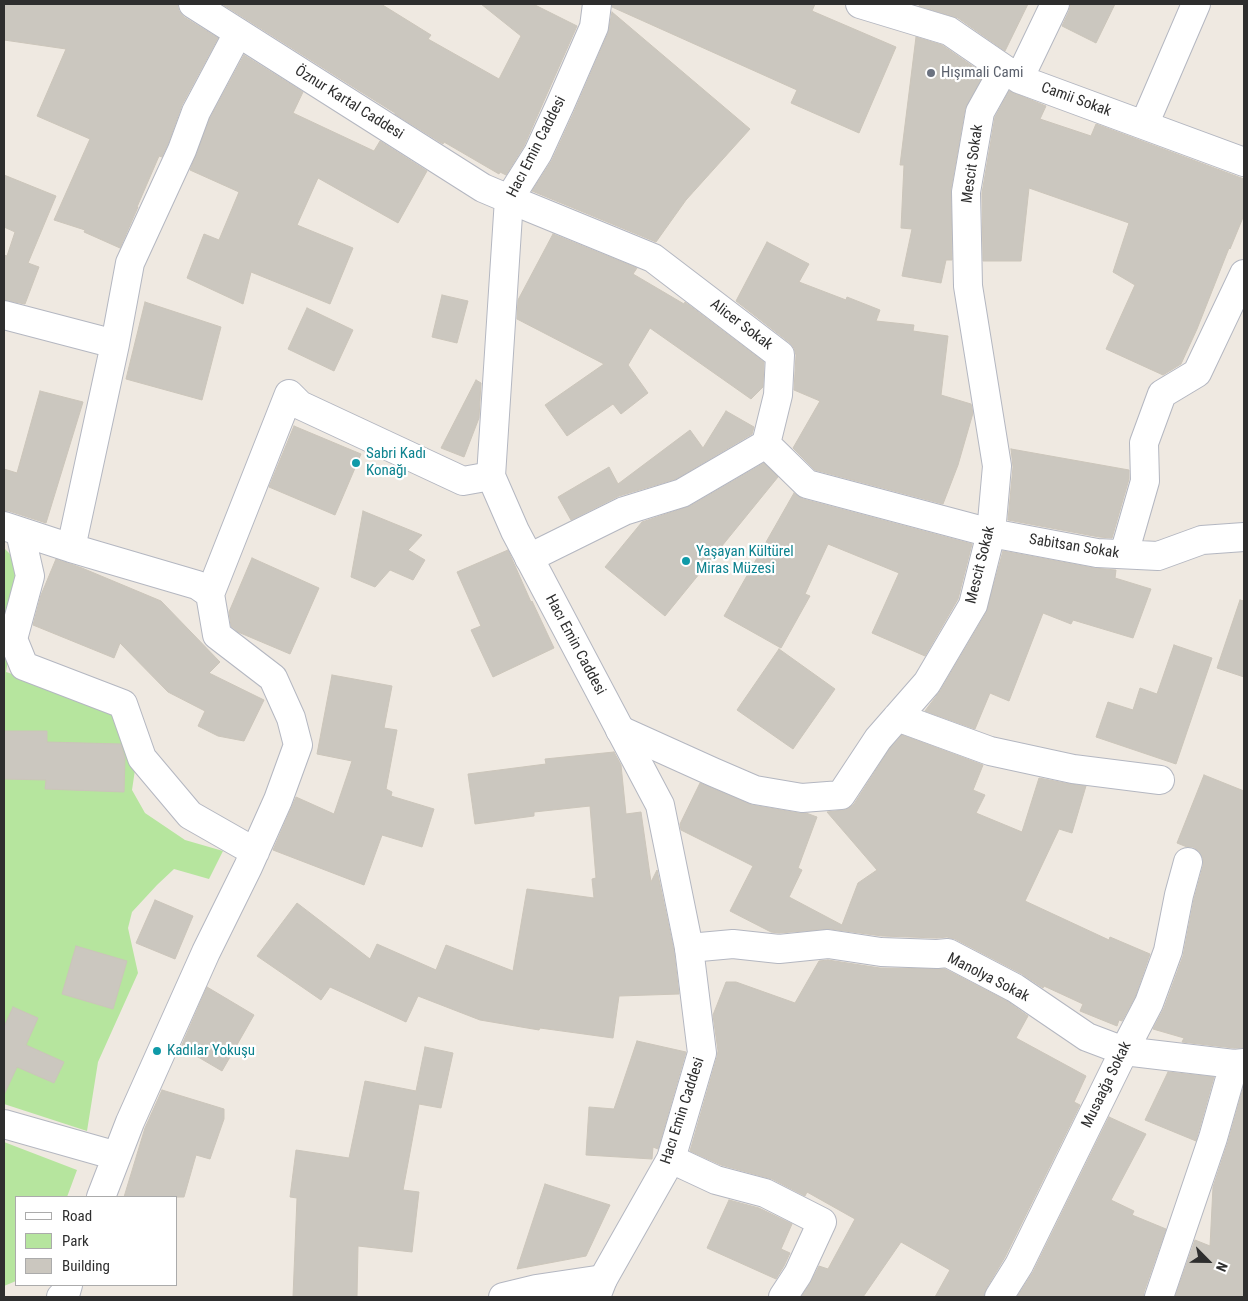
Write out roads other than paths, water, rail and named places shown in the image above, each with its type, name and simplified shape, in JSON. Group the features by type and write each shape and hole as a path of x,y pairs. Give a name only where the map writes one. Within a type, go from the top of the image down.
{"street":[{"name":"Öznur Kartal Caddesi","path":"193,4 483,188 508,198"},
{"name":"Hacı Emin Caddesi","path":"597,4 594,27 538,153 508,198 491,476 515,531 660,805 689,948 702,1053 671,1159 600,1288"},
{"name":"Camii Sokak","path":"860,4 949,31 1011,74 1244,162"},
{"name":"Mescit Sokak","path":"620,730 755,790 802,798 841,795 878,739 926,683 973,605 990,533 997,466 968,286 966,192 980,112 1011,74 1055,4"},
{"path":"1144,125 1196,4"},
{"path":"71,548 115,344 130,263 182,150 196,112 238,33"},
{"name":"Alicer Sokak","path":"508,198 653,258 780,355 778,395 766,444"},
{"path":"1124,554 1145,481 1144,443 1162,394 1197,373 1244,274"},
{"path":"4,315 115,344"},
{"path":"101,1196 130,1122 206,952 278,800 298,745 291,718 273,678 217,635 210,594 289,394 300,405 463,481 491,476"},
{"path":"529,558 624,511 682,493 766,444 807,484 990,533"},
{"path":"12,529 197,585 210,594"},
{"path":"12,529 30,576 13,639 24,666 123,704 142,758 190,815 255,852"},
{"name":"Sabitsan Sokak","path":"990,533 1097,553 1158,556 1202,540 1244,537"},
{"path":"897,717 990,752 1073,770 1160,780"},
{"name":"Musaağa Sokak","path":"999,1297 1019,1265 1149,1003 1168,951 1188,862"},
{"name":"Manolya Sokak","path":"689,948 733,944 779,949 828,944 881,952 948,953 1015,988 1087,1037 1124,1051 1239,1063"},
{"path":"1159,1297 1239,1063"},
{"path":"4,1124 117,1156"},
{"path":"671,1159 716,1180 765,1193 822,1222 798,1274 783,1297"},
{"path":"503,1297 536,1289 600,1288"}],"place":[{"name":"Hışımali Cami","path":"931,73"},
{"name":"Sabri Kadı Konağı","path":"356,463"},
{"name":"Yaşayan Kültürel Miras Müzesi","path":"686,561"},
{"name":"Kadılar Yokuşu","path":"157,1051"}]}
